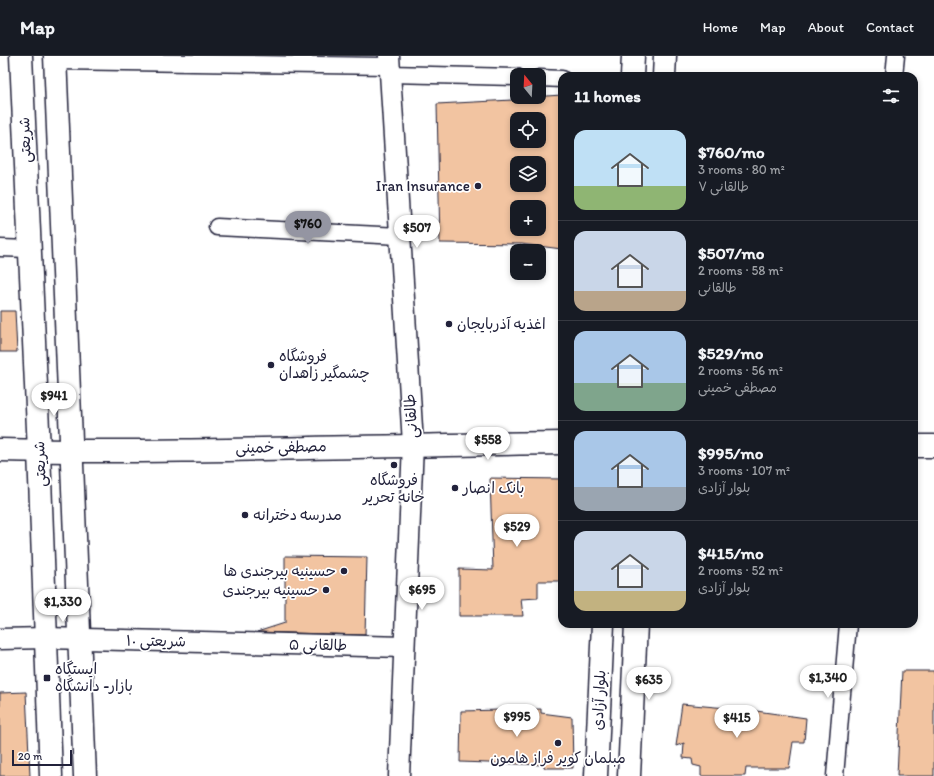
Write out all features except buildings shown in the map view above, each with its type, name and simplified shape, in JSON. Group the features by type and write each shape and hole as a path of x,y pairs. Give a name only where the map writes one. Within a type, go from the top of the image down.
{"main road":[{"name":"شریعتی","path":"21,56 39,451 50,776"},
{"path":"632,72 633,56"},
{"path":"664,72 665,56"},
{"path":"55,58 73,452 85,776"},
{"name":"مصطفی خمینی","path":"0,450 73,452 413,444 558,443"},
{"path":"918,446 934,446"},
{"name":"بلوار آزادی","path":"596,776 603,628"},
{"path":"629,776 636,628"}],"street":[{"path":"894,72 896,56"},
{"path":"55,58 222,63 389,65 510,77"},
{"name":"طالقانی","path":"389,65 413,444 399,776"},
{"path":"546,78 558,79"},
{"path":"217,226 400,236"},
{"path":"0,248 29,249"},
{"path":"835,776 848,628"},
{"name":"شریعتی ۱۰","path":"0,639 46,638 232,643"},
{"name":"طالقانی ۵","path":"232,643 404,647"}],"place":[{"name":"Iran Insurance","path":"478,186"},
{"name":"اغذیه آذربایجان","path":"449,324"},
{"name":"فروشگاه چشمگیر زاهدان","path":"271,365"},
{"name":"فروشگاه خانه تحریر","path":"394,465"},
{"name":"بانک انصار","path":"455,488"},
{"name":"مدرسه دخترانه","path":"245,515"},
{"name":"حسینیه بیرجندی ها","path":"344,571"},
{"name":"حسینیه بیرجندی","path":"326,590"},
{"name":"ایستگاه بازار- دانشگاه","path":"47,678"},
{"name":"مبلمان کویر فراز هامون","path":"558,743"}]}
